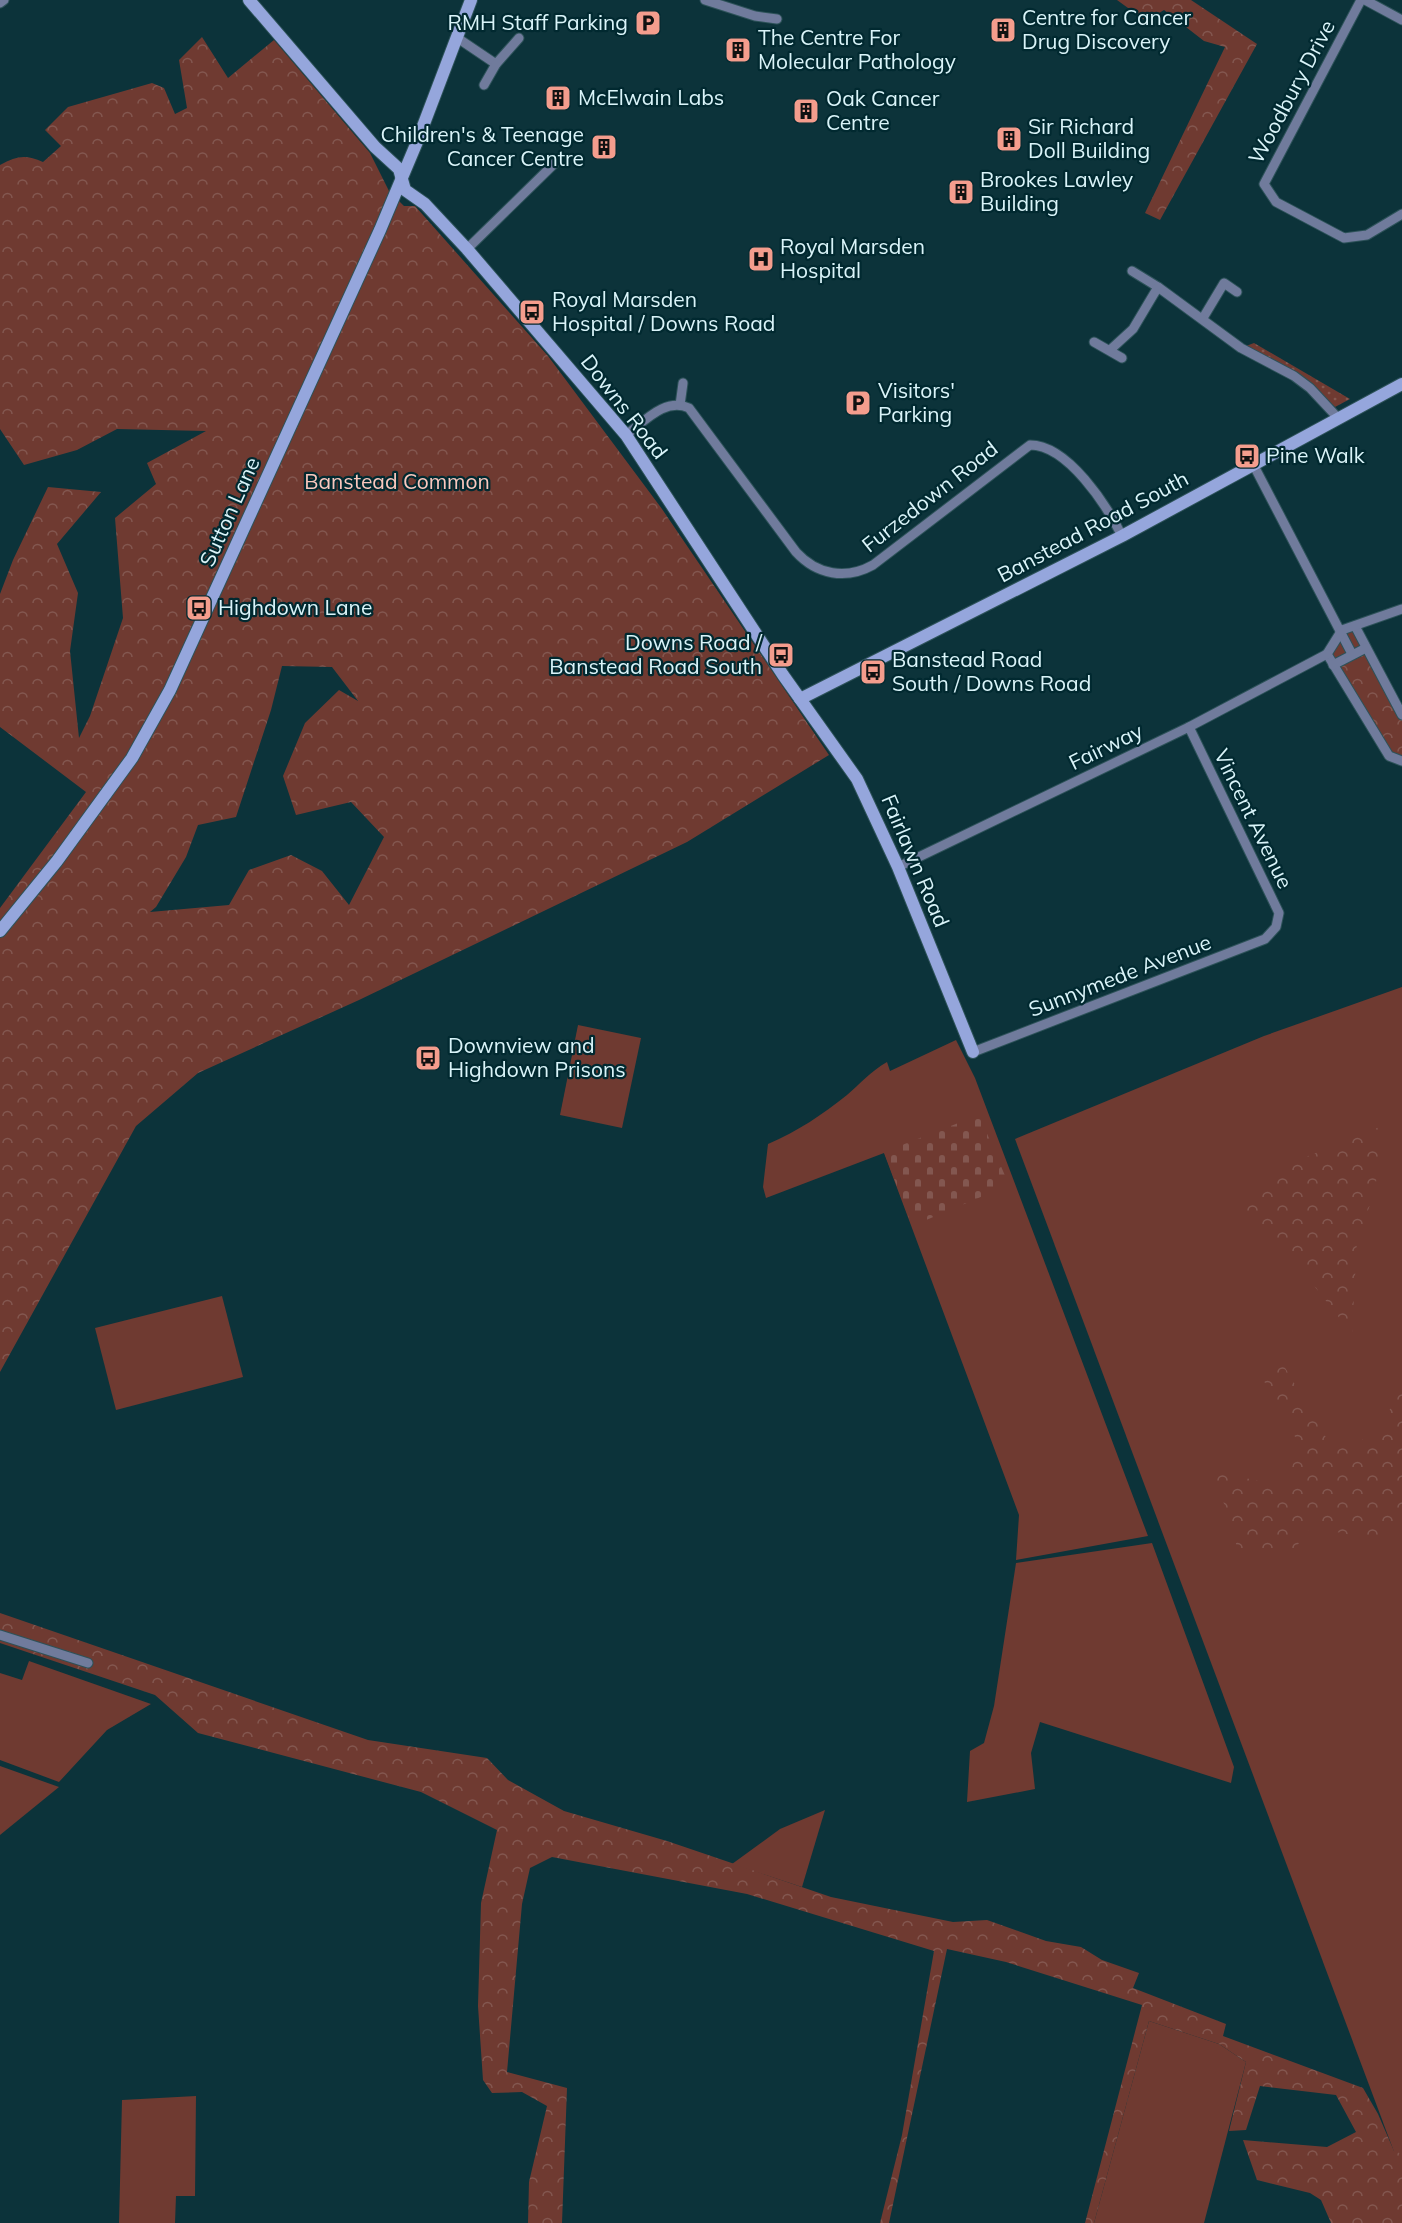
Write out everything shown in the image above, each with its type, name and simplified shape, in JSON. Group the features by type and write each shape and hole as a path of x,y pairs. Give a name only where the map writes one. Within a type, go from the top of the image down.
{"street":[{"path":"0,3 4,0"},
{"name":"Downs Road","path":"249,0 375,147 399,169 405,190 424,204 467,249 626,435 800,699"},
{"name":"Sutton Lane","path":"0,931 57,861 132,758 170,690 402,179 471,0"},
{"path":"705,0 754,16 777,20"},
{"path":"1363,0 1402,20"},
{"name":"Woodbury Drive","path":"1363,0 1264,184 1276,202 1344,238 1367,235 1402,214"},
{"path":"456,37 496,64"},
{"path":"484,85 496,64 519,38"},
{"path":"467,249 556,162"},
{"path":"1131,271 1203,318 1241,348 1279,367 1310,388 1338,418"},
{"path":"1203,318 1224,283 1237,292"},
{"path":"1110,350 1133,329 1158,287"},
{"path":"1094,342 1122,358"},
{"path":"626,435 666,406 680,405 683,383"},
{"name":"Banstead Road South","path":"800,699 1122,536 1402,384"},
{"name":"Furzedown Road","path":"680,405 689,408 699,418 796,552 808,564 822,571 847,574 873,565 1030,445 1040,446 1050,452 1087,480 1122,536"},
{"path":"1253,464 1342,630 1352,654"},
{"path":"1402,609 1342,630 1327,654 1389,756 1402,761"},
{"path":"1355,626 1402,715"},
{"path":"1333,665 1366,648"},
{"name":"Fairway","path":"898,867 1189,727 1327,654"},
{"name":"Fairlawn Road","path":"800,699 857,779 898,867 973,1052"},
{"name":"Vincent Avenue","path":"1189,727 1279,913 1276,927"},
{"name":"Sunnymede Avenue","path":"973,1052 1265,939 1276,927"},
{"path":"0,1635 88,1663"}],"green space":[{"path":"1117,0 1191,0 1257,44 1160,220 1145,213 1225,47 1204,41 1164,10 1146,21"},
{"name":"Banstead Common","path":"202,37 228,78 274,40 370,153 389,191 404,206 415,206 548,356 662,509 829,755 687,842 359,1000 198,1073 136,1126 0,1372 0,908 86,792 0,727 0,594 13,560 48,487 101,492 57,544 78,593 70,651 79,738 90,716 123,618 115,518 156,484 147,463 206,431 117,429 77,450 24,465 0,429 0,165 21,157 43,162 61,146 45,130 68,107 152,83 164,88 175,114 187,108 179,60","holes":["282,666 332,667 358,701 339,690 305,723 283,776 296,815 351,802 384,837 349,905 322,871 291,855 249,870 229,905 150,912 156,907 186,857 198,825 236,817 271,710"]},
{"path":"1254,343 1350,399 1335,407 1296,374 1246,346"},
{"path":"1355,626 1402,715 1402,761 1389,756 1327,654 1342,630"},
{"path":"1402,987 1402,2173 1015,1139 1264,1036"},
{"path":"578,1025 641,1038 622,1128 560,1115"},
{"path":"956,1040 975,1078 1148,1536 1016,1560 1019,1515 884,1153 766,1198 763,1187 768,1144 819,1116 887,1062 890,1071"},
{"path":"979,1115 1009,1185 912,1226 884,1152"},
{"path":"1382,1126 1375,1192 1357,1239 1352,1334 1308,1278 1239,1206 1296,1161"},
{"path":"222,1296 243,1377 116,1410 95,1328"},
{"path":"1280,1359 1334,1451 1377,1434 1402,1386 1402,1524 1372,1539 1311,1527 1290,1555 1238,1550 1214,1471 1286,1487 1299,1444 1260,1374"},
{"path":"1152,1543 1234,1767 1231,1783 1040,1722 1031,1753 1035,1789 967,1802 970,1751 984,1743 994,1706 1016,1563"},
{"path":"0,1613 368,1740 487,1758 508,1780 564,1811 667,1841 831,1897 953,1922 987,1920 1046,1941 1081,1947 1102,1960 1139,1973 1133,1988 1226,2024 1223,2036 1363,2088 1378,2114 1394,2151 1402,2154 1402,2223 1331,2223 1321,2200 1310,2193 1257,2180 1243,2140 1327,2147 1356,2132 1336,2095 1260,2086 1246,2130 1229,2131 1246,2062 1219,2044 1149,2021 1094,2223 1085,2223 1142,2005 1006,1962 947,1949 889,2223 880,2223 902,2135 934,1951 747,1894 552,1857 530,1868 522,1904 507,2072 567,2088 562,2223 528,2223 529,2182 547,2106 522,2092 492,2093 483,2080 478,2006 481,1903 497,1830 421,1792 198,1733 155,1695 0,1643"},
{"path":"29,1661 151,1704 107,1730 59,1782 0,1760 0,1673 22,1680"},
{"path":"0,1766 59,1787 0,1835"},
{"path":"825,1810 802,1887 732,1864 780,1829"},
{"path":"1149,2021 1219,2044 1246,2062 1204,2223 1094,2223"},
{"path":"196,2096 195,2196 176,2196 175,2223 119,2223 122,2100"}],"place":[{"name":"RMH Staff Parking","path":"648,23"},
{"name":"Centre for Cancer Drug Discovery","path":"1003,30"},
{"name":"The Centre For Molecular Pathology","path":"738,50"},
{"name":"McElwain Labs","path":"558,98"},
{"name":"Oak Cancer Centre","path":"806,111"},
{"name":"Sir Richard Doll Building","path":"1009,139"},
{"name":"Children's & Teenage Cancer Centre","path":"604,147"},
{"name":"Brookes Lawley Building","path":"961,192"},
{"name":"Royal Marsden Hospital","path":"761,259"},
{"name":"Royal Marsden Hospital / Downs Road","path":"532,312"},
{"name":"Visitors' Parking","path":"858,403"},
{"name":"Pine Walk","path":"1247,456"},
{"name":"Highdown Lane","path":"199,608"},
{"name":"Downs Road / Banstead Road South","path":"781,655"},
{"name":"Banstead Road South / Downs Road","path":"873,672"},
{"name":"Downview and Highdown Prisons","path":"428,1058"}]}
